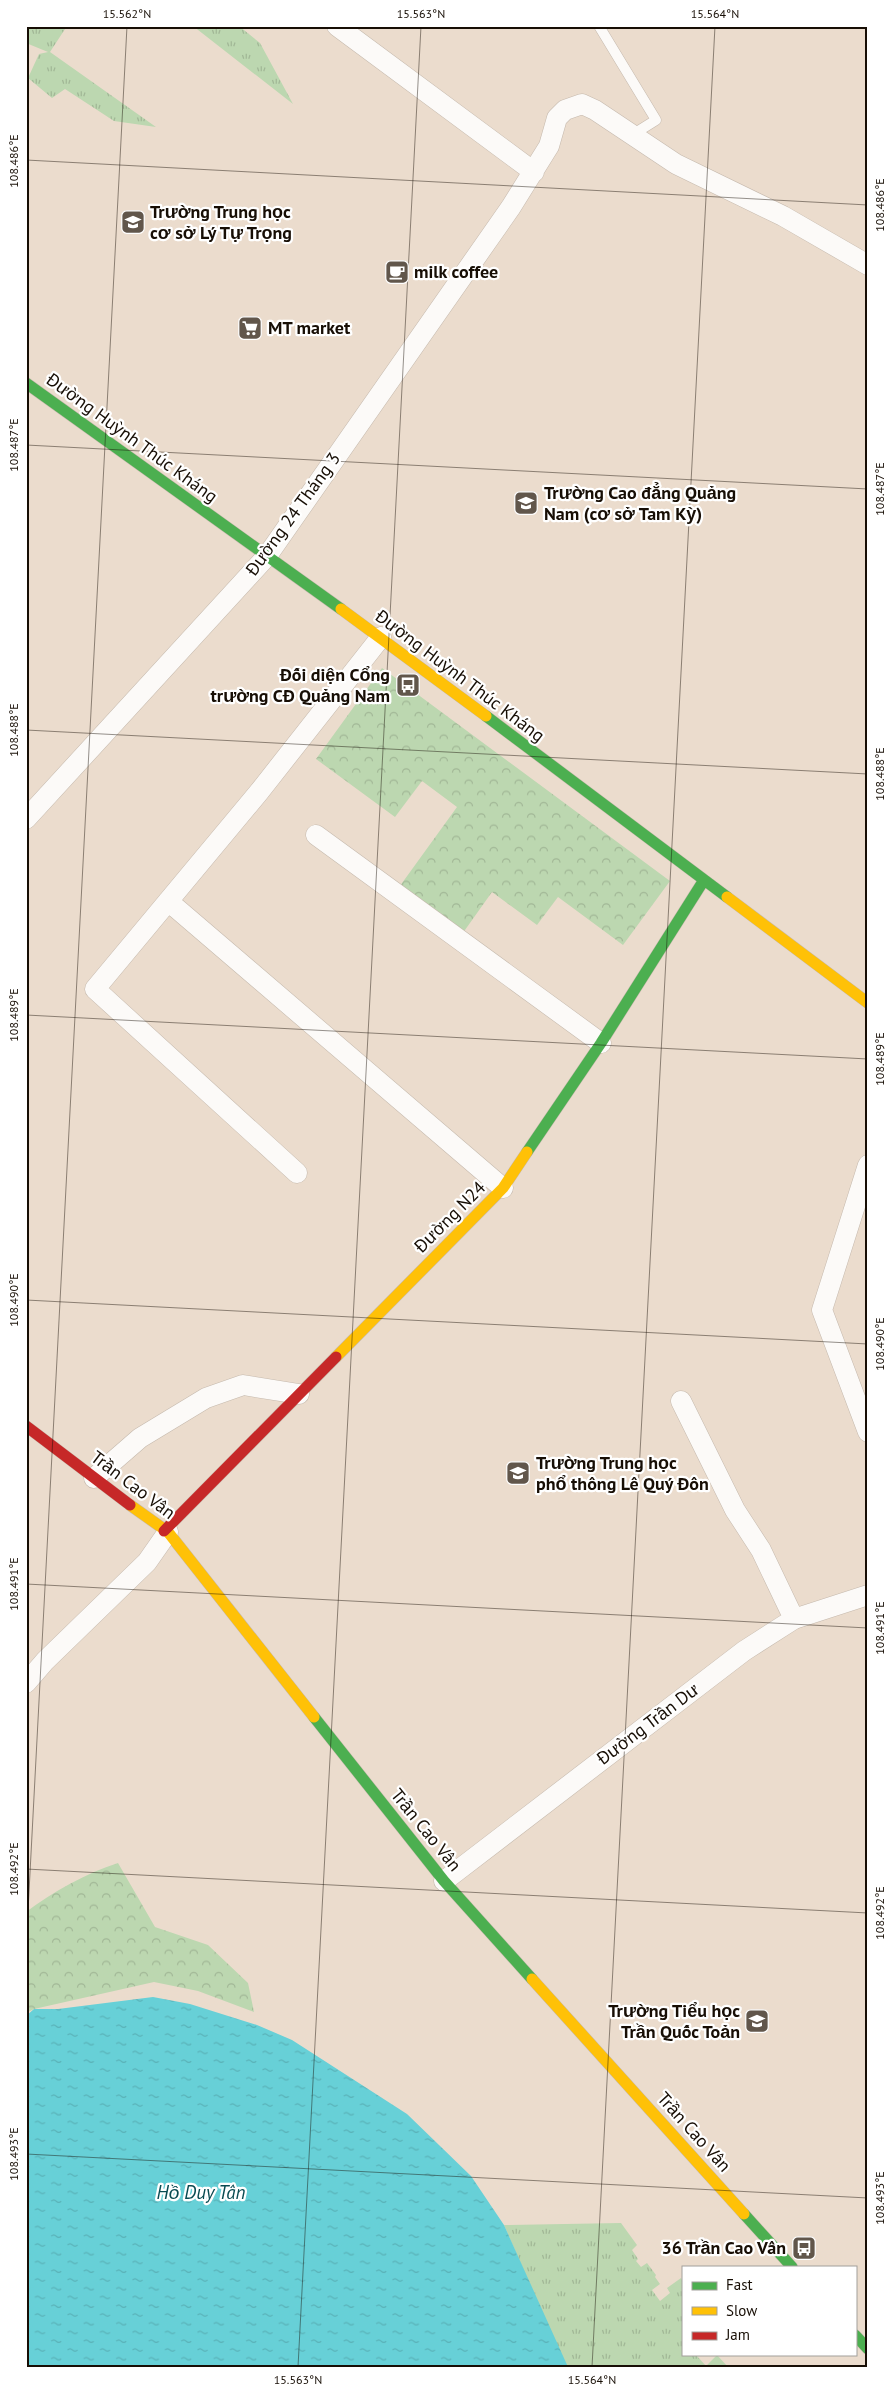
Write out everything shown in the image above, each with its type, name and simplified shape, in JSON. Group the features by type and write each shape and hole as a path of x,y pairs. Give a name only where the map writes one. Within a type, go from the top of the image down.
{"street":[{"path":"337,26 534,172"},
{"name":"Đường 24 Tháng 3","path":"26,819 267,556 511,207 549,146 557,118 572,106 582,104 595,110 676,164 783,216 868,265"},
{"name":"Đường Huỳnh Thúc Kháng","path":"26,383 380,637 868,1003"},
{"path":"297,1173 95,989 259,792 380,637"},
{"path":"316,836 601,1043"},
{"name":"Đường N24","path":"166,1532 503,1188 601,1043 704,880"},
{"path":"168,901 503,1188"},
{"path":"868,1166 822,1310 868,1432"},
{"path":"94,1478 140,1438 206,1398 243,1385 300,1394"},
{"path":"681,1400 735,1510 761,1550 794,1620"},
{"name":"Trần Cao Vân","path":"26,1426 166,1532 444,1881 791,2266"},
{"path":"26,1683 147,1562 166,1532"},
{"name":"Đường Trần Dư","path":"444,1881 744,1651 794,1620 868,1595"},
{"path":"856,2336 868,2349"}],"lane":[{"path":"599,26 656,120 632,135"}],"green space":[{"path":"26,26 67,26 50,52 156,127 114,121 65,89 52,98 28,78 39,54 48,52 26,43"},
{"path":"193,26 239,26 260,43 293,104"},
{"path":"382,668 670,881 623,945 558,897 537,925 492,892 460,937 397,890 457,807 422,781 395,817 316,759"},
{"path":"118,1863 155,1927 208,1945 248,1983 254,2012 198,1991 154,1982 34,2009 26,2013 26,1912 70,1884"},
{"path":"621,2223 637,2245 632,2250 638,2259 636,2261 641,2267 647,2263 656,2275 655,2277 660,2284 652,2290 660,2301 670,2293 667,2288 681,2278 682,2280 682,2356 697,2356 706,2366 718,2356 728,2367 566,2367 504,2225"}],"water":[{"name":"Hồ Duy Tân","path":"153,1997 190,2004 257,2025 292,2040 407,2114 471,2176 504,2225 568,2367 26,2367 26,2016 34,2009 58,2009"}],"traffic: fast":[{"path":"26,383 341,609"},
{"path":"486,716 727,897"},
{"path":"527,1152 601,1043 704,880"},
{"path":"314,1717 444,1881 532,1979"},
{"path":"744,2214 791,2266"},
{"path":"856,2336 868,2349"}],"traffic: slow":[{"path":"341,609 486,716"},
{"path":"727,897 868,1003"},
{"path":"336,1357 503,1188 527,1152"},
{"path":"130,1505 168,1532 314,1717"},
{"path":"532,1979 744,2214"}],"traffic: jam":[{"path":"164,1531 336,1357"},
{"path":"26,1426 130,1505"}],"place":[{"name":"Trường Trung học cơ sở Lý Tự Trọng","path":"133,222"},
{"name":"milk coffee","path":"397,272"},
{"name":"MT market","path":"250,328"},
{"name":"Trường Cao đẳng Quảng Nam (cơ sở Tam Kỳ)","path":"526,503"},
{"name":"Đối diện Cổng trường CĐ Quảng Nam","path":"408,685"},
{"name":"Trường Trung học phổ thông Lê Quý Đôn","path":"518,1473"},
{"name":"Trường Tiểu học Trần Quốc Toản","path":"757,2021"},
{"name":"36 Trần Cao Vân","path":"804,2248"}]}
